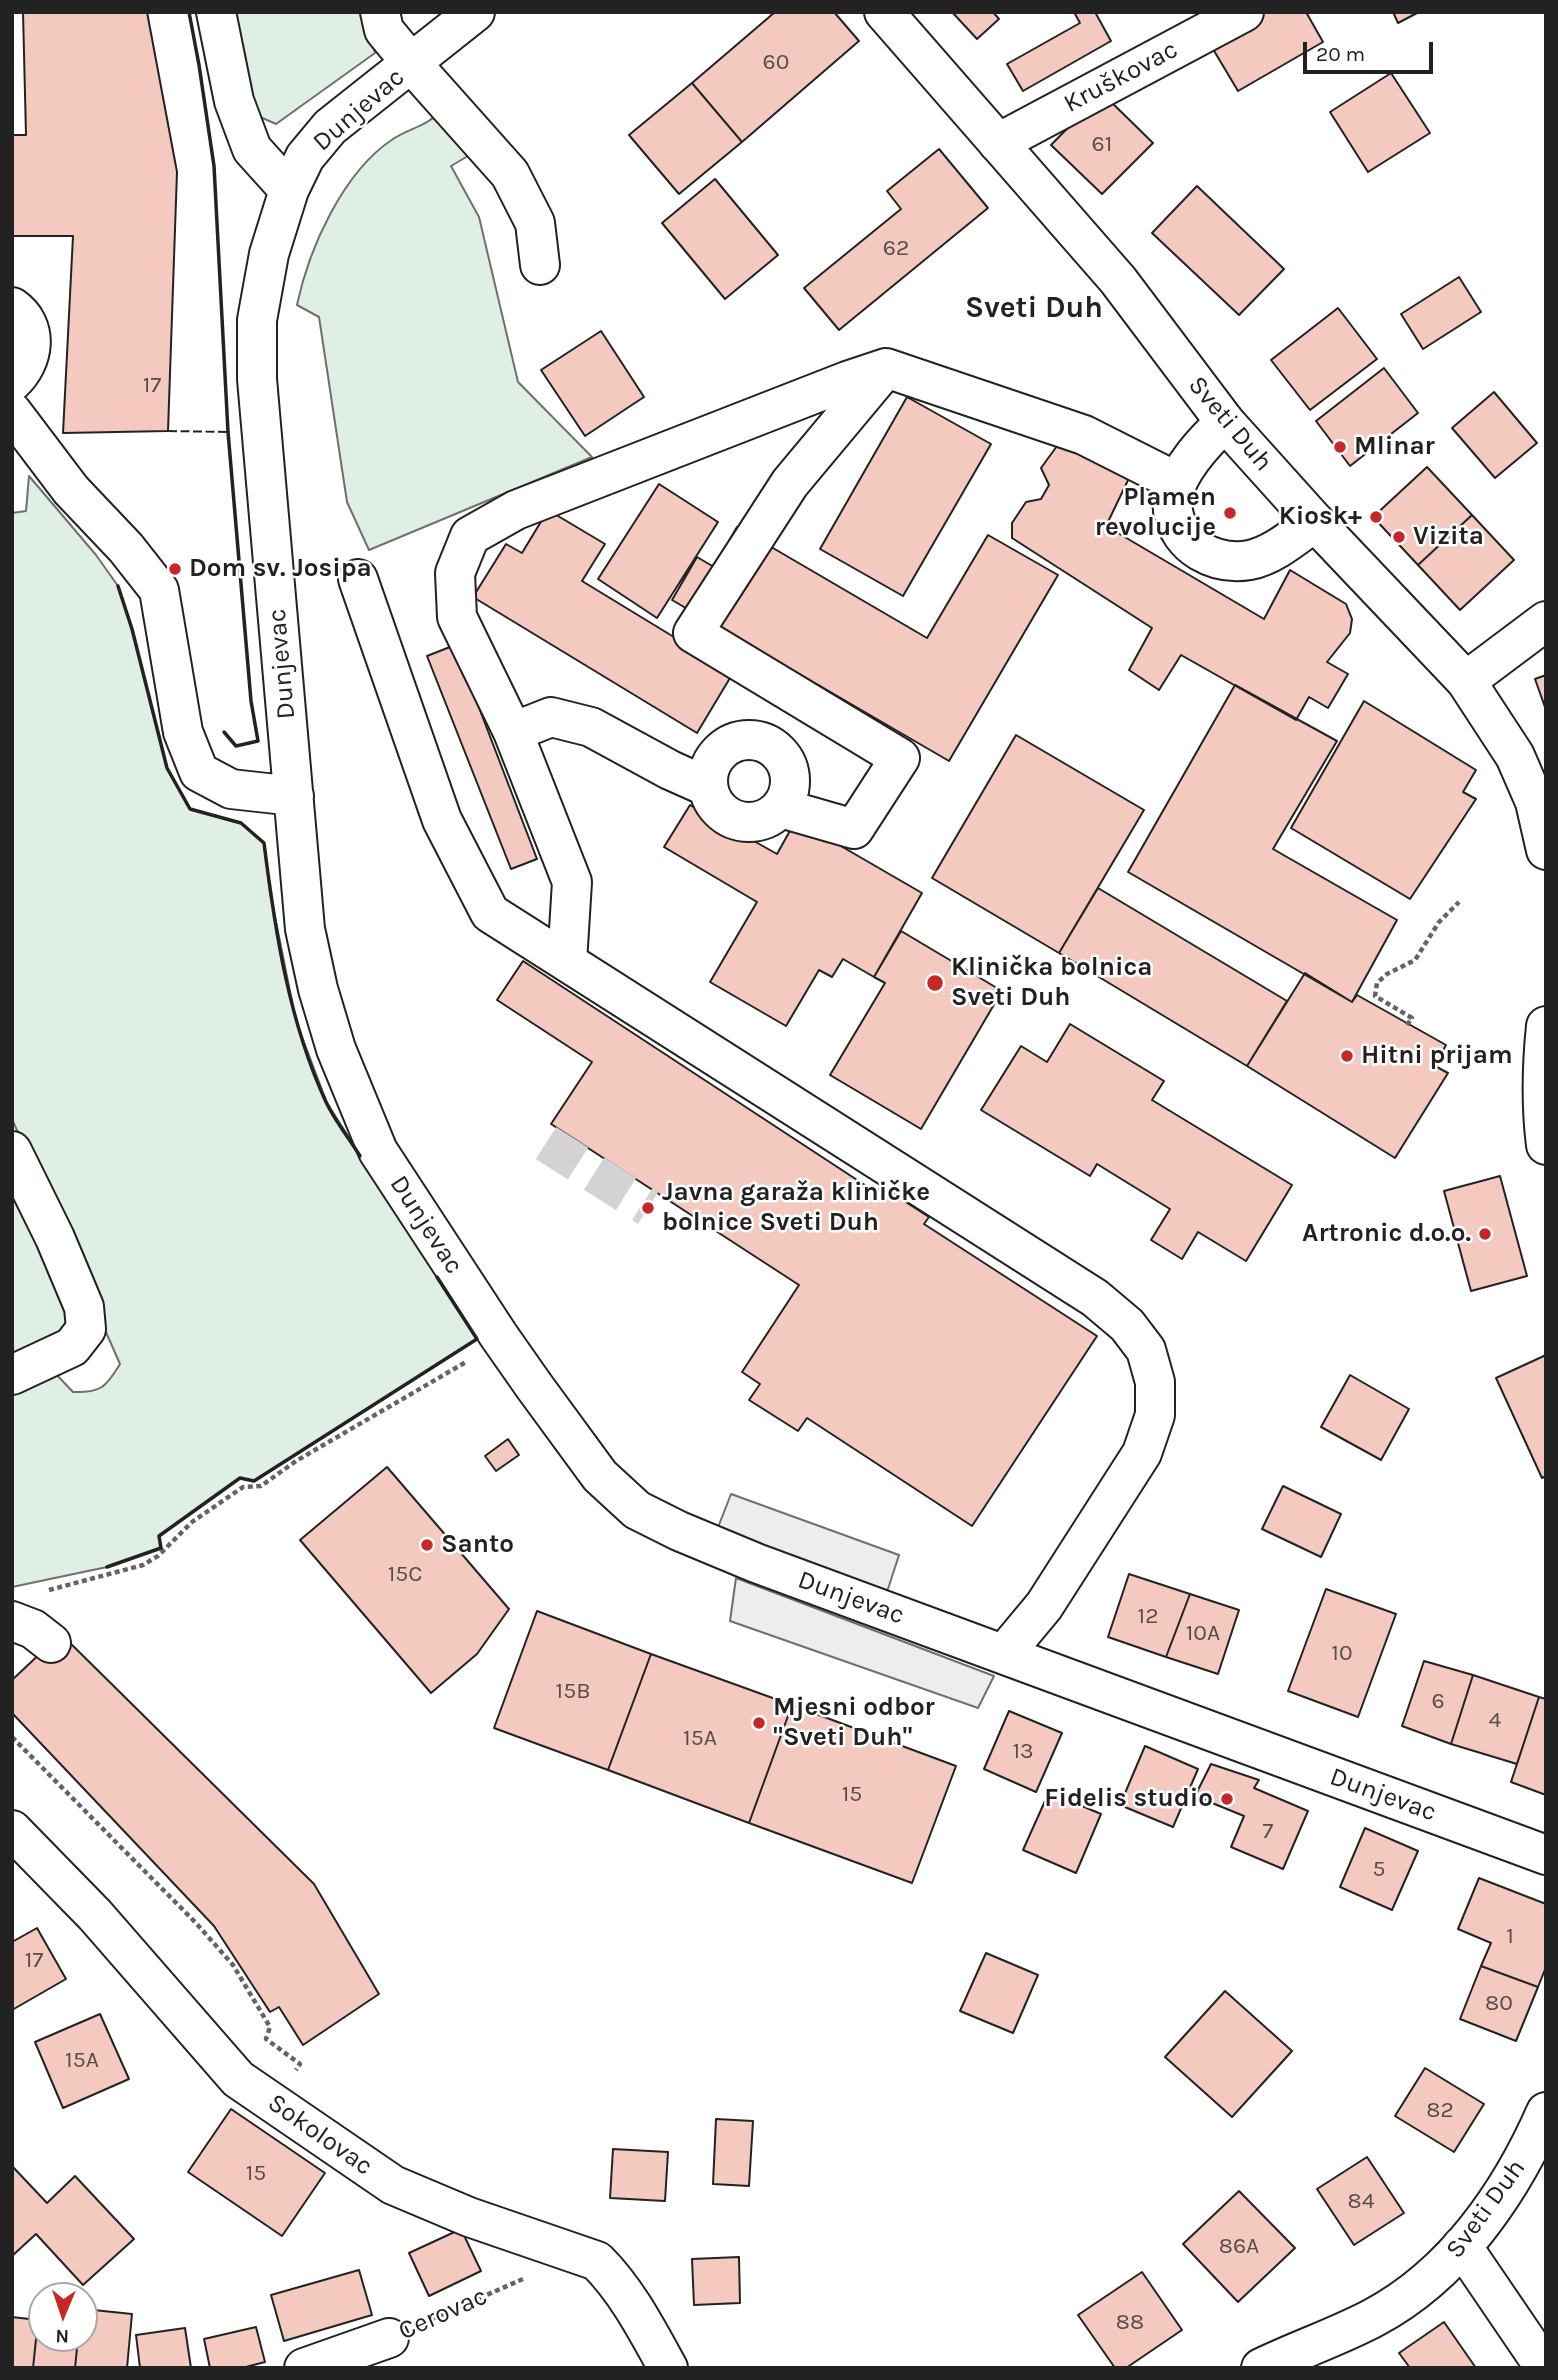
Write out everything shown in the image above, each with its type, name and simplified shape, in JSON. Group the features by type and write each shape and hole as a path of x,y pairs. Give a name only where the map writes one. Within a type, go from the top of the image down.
{"street":[{"path":"216,12 234,101 252,149 289,190"},
{"path":"380,12 384,30 510,174 535,223 540,265"},
{"name":"Dunjevac","path":"475,12 330,127 305,157 289,190 269,254 257,320 257,379 305,929 318,989 336,1049 378,1152 499,1336 600,1476 637,1510 698,1540 1546,1855"},
{"name":"Sveti Duh","path":"884,12 1118,280 1225,422 1315,522 1466,681 1516,756 1535,802 1546,850"},
{"name":"Kruškovac","path":"998,143 1244,12"},
{"path":"12,307 27,325 31,341 30,358 22,373 12,382"},
{"path":"567,962 572,882 513,732 457,617 456,573 470,536 516,510 886,368 1084,435 1177,482"},
{"path":"781,808 854,829 900,758 693,633 790,483 886,368"},
{"path":"12,412 28,456 71,490 126,548 159,590 183,732 199,772 231,789 294,796"},
{"path":"1225,422 1205,441 1177,482 1171,499 1176,524 1184,539 1207,555 1250,559 1274,550 1315,522"},
{"path":"358,579 442,820 490,913 1095,1298 1127,1325 1146,1350 1155,1382 1156,1415 1142,1453 1044,1606 1004,1654"},
{"path":"1466,681 1546,621"},
{"path":"768,744 798,695"},
{"path":"513,732 551,717 592,727 670,770 708,787"},
{"path":"750,739 768,744 780,752 791,779 789,793 781,808 769,817 756,821 741,821 728,816 717,807 708,787 708,773 713,760 723,749 735,742 750,739"},
{"path":"1546,1026 1543,1109 1546,1145"},
{"path":"12,1151 80,1295 86,1329 72,1347 12,1376"},
{"path":"12,1621 33,1629 51,1643"},
{"name":"Sokolovac","path":"12,1830 95,1915 238,2079 393,2185 469,2217 597,2260 640,2316 667,2368"},
{"name":"Sveti Duh","path":"1261,2368 1374,2318 1417,2291 1441,2269 1485,2219 1531,2148 1546,2112"},
{"path":"1462,2246 1545,2368"},
{"name":"Cerovac","path":"304,2368 389,2338"}],"path":[{"path":"1407,1025 1412,1018 1375,996 1377,984 1388,974 1415,960 1439,922 1459,902"},
{"path":"49,1590 143,1565 158,1556 192,1522 243,1487 261,1486 296,1461 454,1369"},
{"path":"12,1737 196,1923 233,1965 270,2027 266,2039 300,2064 293,2075"},
{"name":"Cerovac","path":"389,2338 580,2255"}],"green space":[{"path":"231,12 366,12 375,53 276,124 258,116 243,90"},
{"path":"443,108 473,153 451,166 479,217 518,382 592,457 369,550 347,502 319,317 297,305 319,236 344,191 375,153 393,139 425,123"},
{"path":"29,476 96,555 118,586 132,629 167,768 190,809 241,823 264,843 270,892 296,1021 327,1103 477,1339 254,1481 240,1478 159,1536 161,1548 107,1567 12,1587 12,1394 54,1372 73,1392 96,1390 111,1378 120,1364 12,1119 12,513 26,511"},
{"path":"12,1186 69,1316 66,1324 53,1336 12,1358"}],"shaded area":[{"path":"731,1494 899,1555 887,1592 717,1530"},
{"path":"736,1578 994,1676 978,1708 730,1621"}],"building":[{"path":"23,12 147,12 177,172 168,431 63,433 73,236 12,236 12,135 26,135"},
{"path":"775,12 834,12 859,41 742,142 692,83"},
{"path":"952,12 993,12 999,19 977,39"},
{"path":"1074,12 1095,12 1111,41 1023,91 1007,64 1080,23"},
{"path":"1265,12 1306,12 1323,42 1238,91 1210,44"},
{"path":"1393,12 1419,12 1398,23"},
{"path":"1391,73 1430,133 1368,172 1330,112"},
{"path":"692,83 742,142 679,194 629,135"},
{"path":"1102,93 1153,143 1102,194 1051,145"},
{"path":"939,149 988,208 839,330 804,288 901,209 887,191"},
{"path":"715,179 778,255 725,299 662,223"},
{"path":"1197,186 1284,269 1239,315 1152,233"},
{"path":"1459,277 1481,312 1423,349 1401,314"},
{"path":"1338,308 1377,359 1310,410 1271,360"},
{"path":"601,331 644,397 585,436 541,370"},
{"path":"1384,368 1418,413 1350,466 1316,421"},
{"path":"1494,392 1537,443 1495,478 1452,428"},
{"path":"907,397 991,444 903,596 820,549"},
{"path":"1076,440 1131,474 1106,526 1264,619 1290,570 1346,604 1352,619 1350,633 1327,662 1348,674 1328,708 1309,697 1296,720 1181,655 1159,690 1129,670 1152,628 1012,538 1012,523 1026,502 1041,499 1049,485 1041,468 1057,446"},
{"path":"1427,467 1472,515 1418,565 1373,517"},
{"path":"659,484 718,522 657,618 598,579"},
{"path":"548,510 605,544 582,581 733,673 697,733 473,597 506,544 522,553"},
{"path":"1472,515 1514,560 1460,610 1418,565"},
{"path":"737,527 927,638 988,535 1058,575 949,761 672,600 697,557 714,567"},
{"path":"455,645 537,859 511,869 427,656"},
{"path":"1546,675 1546,710 1535,679"},
{"path":"1235,685 1337,741 1273,849 1397,920 1352,1002 1128,872"},
{"path":"1364,701 1476,770 1463,792 1476,799 1410,899 1291,828"},
{"path":"1016,735 1144,810 1059,953 932,878"},
{"path":"690,805 777,854 796,820 922,893 874,977 843,959 832,977 819,970 786,1026 710,982 757,902 664,847"},
{"path":"1098,888 1287,1001 1247,1066 1059,953"},
{"path":"901,931 1002,991 921,1129 830,1075 885,983 874,977"},
{"path":"523,961 877,1193 881,1186 929,1217 924,1224 1097,1336 972,1526 807,1418 798,1431 749,1400 760,1384 742,1372 799,1285 551,1124 592,1062 497,1000"},
{"name":"Hitni prijam","path":"1305,973 1352,1002 1357,995 1446,1045 1435,1066 1448,1073 1395,1158 1247,1066"},
{"path":"1070,1024 1164,1081 1152,1100 1292,1185 1246,1261 1198,1232 1182,1259 1151,1240 1170,1209 1097,1164 1090,1176 981,1110 1021,1046 1047,1062"},
{"name":"Artronic d.o.o.","path":"1500,1176 1527,1276 1471,1291 1444,1191"},
{"path":"1546,1355 1546,1476 1542,1478 1496,1378"},
{"path":"1350,1375 1409,1409 1381,1460 1321,1427"},
{"path":"508,1439 519,1455 496,1471 485,1456"},
{"path":"387,1467 509,1609 477,1654 431,1693 300,1540"},
{"path":"1283,1486 1341,1514 1321,1557 1262,1529"},
{"path":"1129,1574 1190,1594 1166,1657 1108,1637"},
{"path":"1326,1589 1396,1614 1358,1717 1288,1691"},
{"path":"1190,1594 1239,1610 1218,1674 1166,1657"},
{"path":"537,1611 651,1654 608,1770 494,1728"},
{"path":"61,1634 314,1884 379,1994 303,2045 279,2007 270,2012 214,1926 12,1713 12,1680"},
{"path":"651,1654 792,1705 749,1823 608,1770"},
{"path":"1424,1661 1473,1675 1451,1744 1402,1726"},
{"path":"1473,1675 1539,1697 1517,1764 1451,1744"},
{"path":"1539,1697 1546,1699 1546,1795 1511,1782"},
{"path":"792,1705 956,1766 912,1883 749,1823"},
{"path":"1009,1711 1062,1733 1036,1792 984,1769"},
{"path":"1145,1746 1198,1769 1173,1827 1120,1805"},
{"path":"1211,1764 1259,1780 1254,1788 1308,1811 1283,1869 1231,1847 1244,1816 1195,1796"},
{"path":"1049,1792 1101,1814 1076,1873 1023,1850"},
{"path":"1365,1828 1418,1851 1392,1910 1340,1887"},
{"path":"1479,1878 1546,1904 1546,1967 1538,1987 1481,1966 1491,1943 1458,1929"},
{"path":"37,1928 66,1979 12,2010 12,1942"},
{"path":"986,1953 1038,1975 1013,2033 960,2011"},
{"path":"1481,1966 1538,1987 1516,2041 1460,2019"},
{"path":"1225,1991 1292,2051 1232,2117 1165,2057"},
{"path":"100,2014 129,2079 63,2108 35,2042"},
{"path":"1425,2068 1484,2104 1454,2152 1395,2116"},
{"path":"231,2109 325,2173 282,2236 188,2172"},
{"path":"716,2119 753,2121 749,2186 713,2184"},
{"path":"613,2149 668,2152 665,2201 610,2198"},
{"path":"1367,2157 1404,2213 1354,2245 1317,2189"},
{"path":"12,2166 47,2203 75,2176 134,2239 86,2282 80,2282 36,2234 12,2256"},
{"path":"1239,2191 1295,2248 1238,2302 1183,2244"},
{"path":"461,2229 481,2271 429,2296 409,2253"},
{"path":"739,2257 740,2303 694,2305 692,2259"},
{"path":"359,2270 372,2315 284,2341 271,2295"},
{"path":"1142,2272 1182,2330 1126,2368 1115,2368 1078,2315"},
{"path":"98,2310 132,2314 127,2368 75,2368 77,2352 98,2352"},
{"path":"12,2317 28,2319 28,2352 35,2352 33,2368 12,2368"},
{"path":"1444,2322 1476,2368 1410,2368 1399,2353"},
{"path":"256,2327 265,2362 242,2368 210,2368 204,2339"},
{"path":"185,2328 191,2368 140,2368 136,2335"},
{"path":"35,2352 77,2352 75,2368 33,2368"}],"tunnel":[{"path":"546,1143 648,1208"}],"fence":[{"path":"168,431 228,432"}],"wall":[{"path":"189,12 214,166 228,432 251,701 258,741 236,746 224,732"},
{"path":"118,586 132,629 167,768 190,809 241,823 264,843 285,976 302,1040 326,1102 360,1156"},
{"path":"107,1567 161,1548 159,1536 240,1478 254,1481 477,1339 437,1277"}],"place":[{"name":"Mlinar","path":"1340,447"},
{"name":"Plamen revolucije","path":"1230,513"},
{"name":"Kiosk+","path":"1376,517"},
{"name":"Vizita","path":"1399,537"},
{"name":"Dom sv. Josipa","path":"175,569"},
{"name":"Klinička bolnica Sveti Duh","path":"935,983"},
{"name":"Hitni prijam","path":"1347,1056"},
{"name":"Javna garaža kliničke bolnice Sveti Duh","path":"648,1208"},
{"name":"Artronic d.o.o.","path":"1485,1234"},
{"name":"Santo","path":"427,1545"},
{"name":"Mjesni odbor \"Sveti Duh\"","path":"759,1723"},
{"name":"Fidelis studio","path":"1227,1799"}],"district":[{"name":"Sveti Duh","path":"1034,308"}]}
